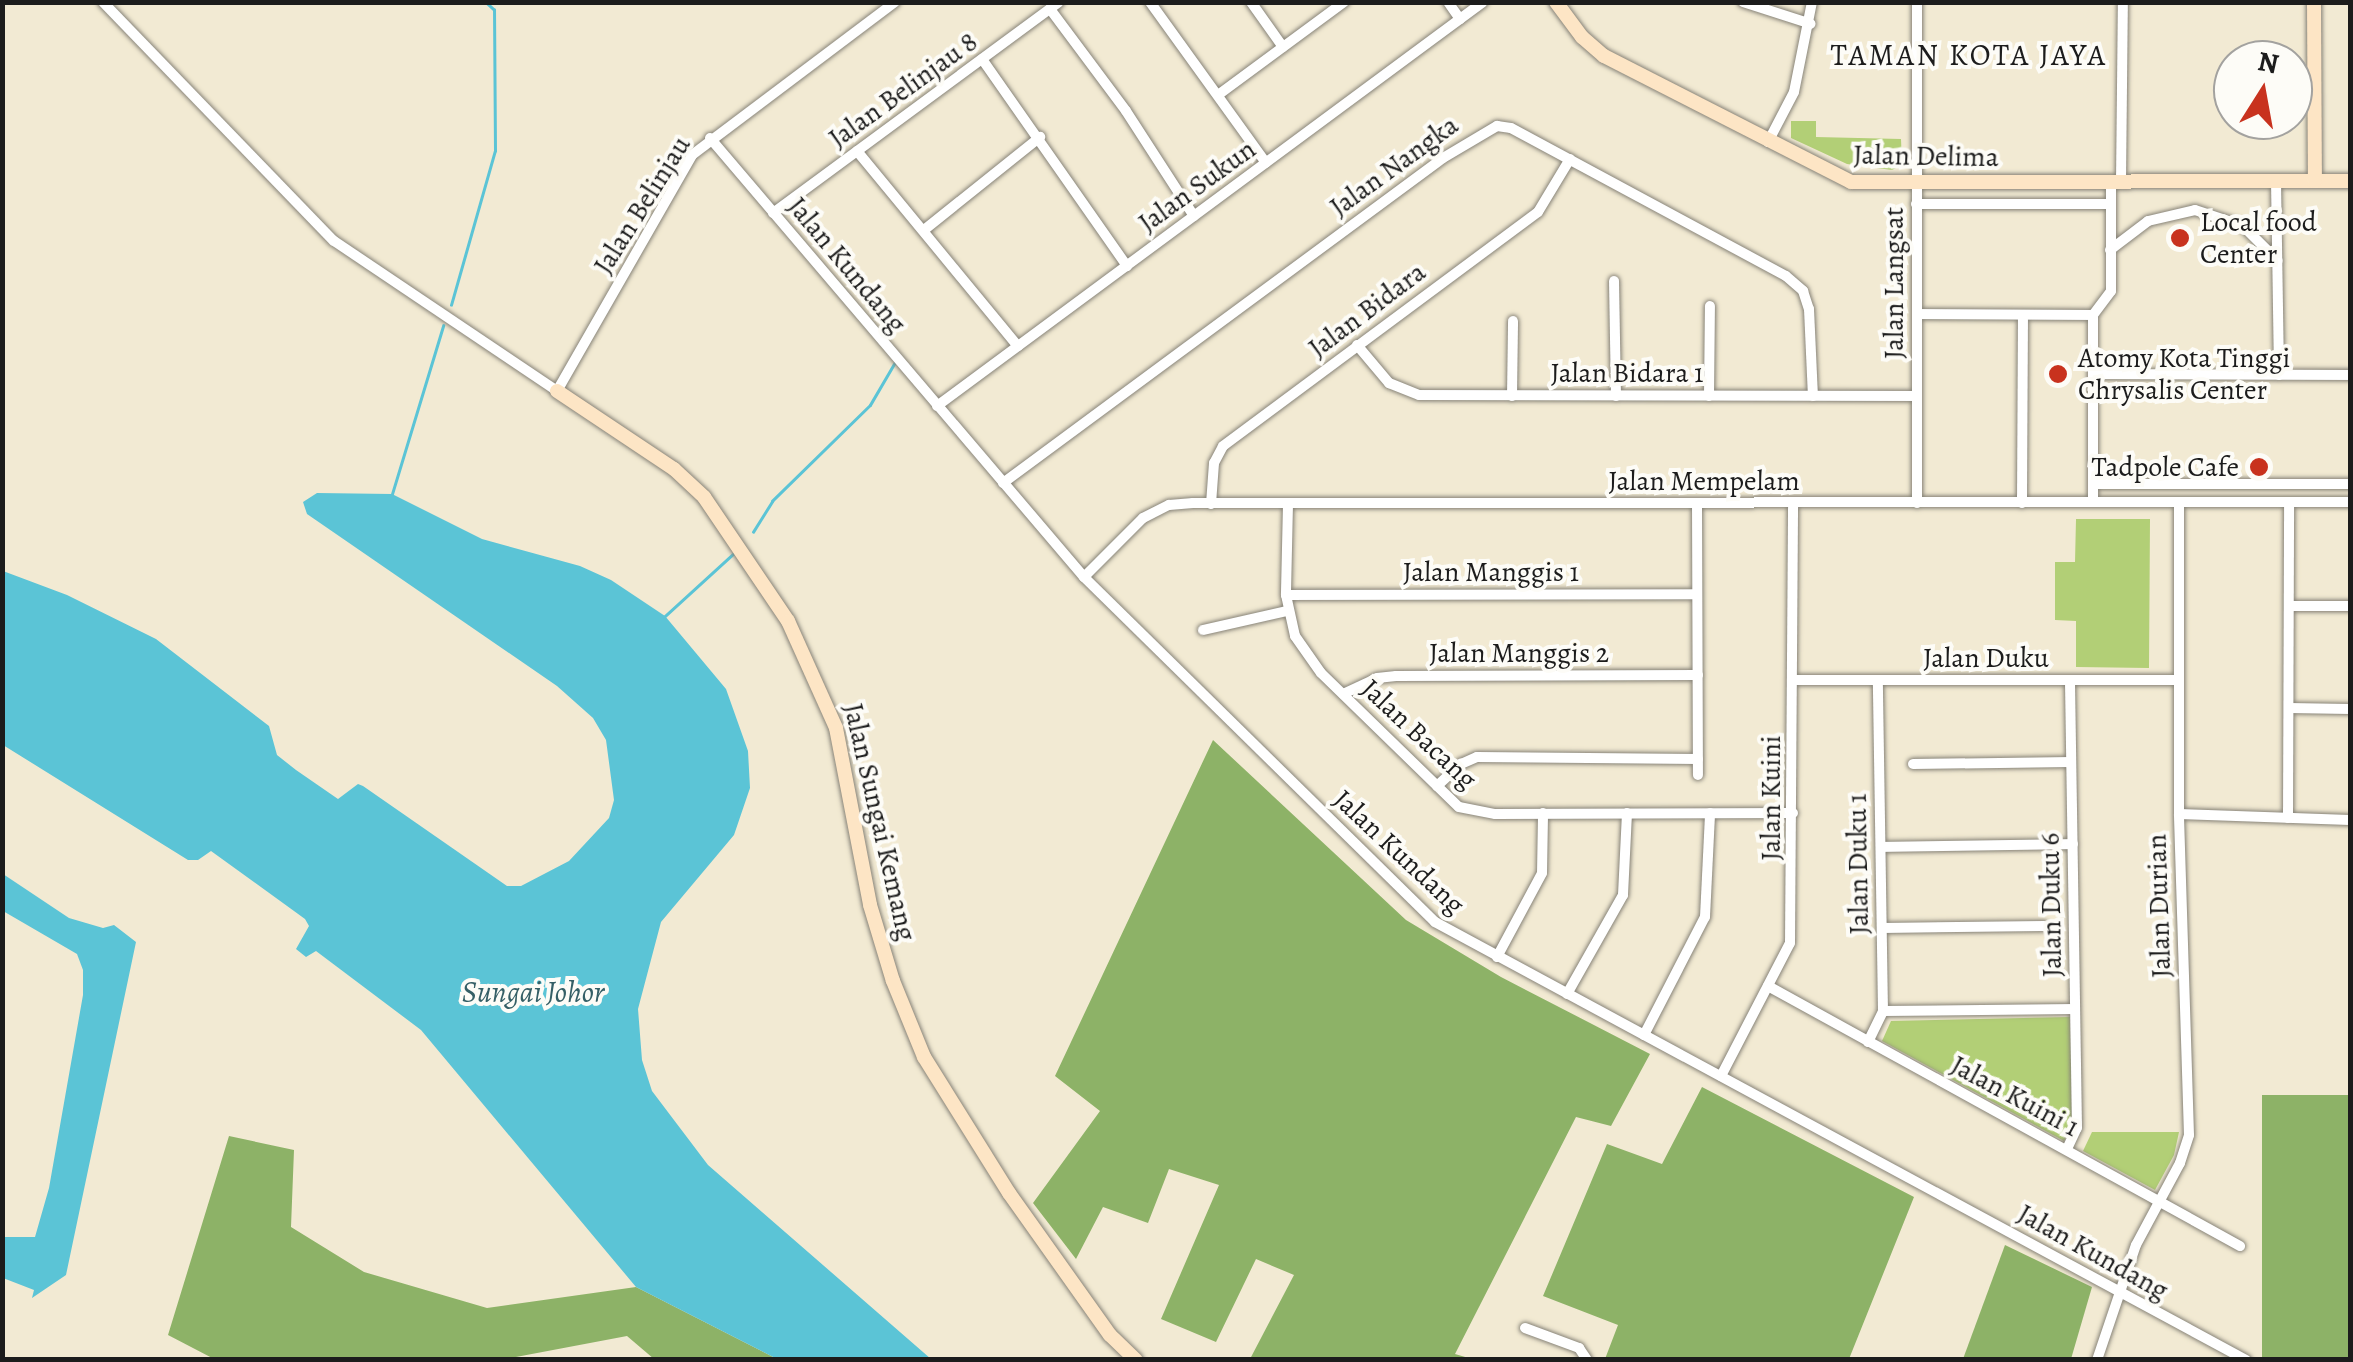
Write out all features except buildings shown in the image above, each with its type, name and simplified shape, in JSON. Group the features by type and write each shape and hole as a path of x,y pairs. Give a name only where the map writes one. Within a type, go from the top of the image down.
{"street":[{"path":"103,2 334,241 558,390"},
{"name":"Jalan Belinjau","path":"558,390 692,155 895,2"},
{"path":"1150,2 1266,163"},
{"path":"1251,2 1283,48"},
{"path":"1218,94 1344,2"},
{"path":"1448,2 1460,20"},
{"name":"Jalan Sukun","path":"937,406 1483,2"},
{"name":"Jalan Delima","path":"1556,2 1582,37 1604,56 1767,143 1851,182 2350,181"},
{"path":"1742,2 1811,24"},
{"path":"1767,143 1794,92 1811,24 1812,2"},
{"name":"Jalan Langsat","path":"1917,2 1917,503"},
{"path":"2093,502 2093,315 2111,291 2110,204 2116,182 2123,2"},
{"path":"2314,2 2315,181"},
{"path":"1054,6 1194,216"},
{"name":"Jalan Belinjau 8","path":"774,213 1054,6"},
{"path":"982,59 1040,136 1127,266"},
{"name":"Jalan Nangka","path":"1003,484 1484,130 1511,128 1786,276 1803,291 1809,309 1812,396"},
{"path":"924,230 1040,136"},
{"name":"Jalan Kundang","path":"710,138 1084,577 1420,910 1566,994 2246,1360"},
{"path":"857,151 1018,346"},
{"name":"Jalan Bidara","path":"1211,504 1214,463 1223,446 1538,212 1570,160"},
{"path":"2276,181 2280,374"},
{"name":"Jalan Delima","path":"1916,204 2110,204"},
{"path":"2110,250 2148,221 2195,210 2243,226 2278,261"},
{"path":"1614,281 1616,396"},
{"path":"1708,396 1710,306"},
{"path":"1916,314 2093,315"},
{"path":"2022,503 2023,315"},
{"path":"1512,396 1514,321"},
{"name":"Jalan Bidara 1","path":"1358,345 1389,383 1419,395 1917,396"},
{"path":"2093,374 2350,375"},
{"name":"Jalan Sungai Kemang","path":"558,390 674,469 704,497 788,620 836,728 870,905 924,1056 1020,1208 1110,1335 1136,1360"},
{"path":"2093,484 2350,484"},
{"name":"Jalan Durian","path":"2096,1360 2136,1244 2161,1200 2189,1134 2179,814 2178,502"},
{"path":"2288,818 2289,502"},
{"name":"Jalan Mempelam","path":"1084,577 1143,518 1169,505 2350,502"},
{"path":"1697,503 1698,775"},
{"name":"Jalan Kuini","path":"1721,1076 1790,943 1793,503"},
{"name":"Jalan Bacang","path":"1288,504 1286,595 1295,636 1312,661 1459,807 1495,814 1793,812"},
{"name":"Jalan Manggis 1","path":"1286,595 1698,594"},
{"path":"2289,606 2350,606"},
{"path":"1203,630 1287,612"},
{"name":"Jalan Manggis 2","path":"1344,694 1377,678 1396,676 1698,675"},
{"name":"Jalan Duku","path":"1794,680 2178,680"},
{"name":"Jalan Duku 6","path":"2067,1149 2077,1128 2070,680"},
{"name":"Jalan Duku 1","path":"1868,1042 1883,1011 1878,682"},
{"path":"2288,708 2350,708"},
{"path":"1437,786 1461,764 1477,757 1698,758"},
{"path":"1913,764 2071,762"},
{"path":"1644,1035 1705,917 1710,812"},
{"path":"1497,956 1542,873 1543,813"},
{"path":"1566,994 1623,894 1627,813"},
{"path":"2179,814 2350,820"},
{"path":"1880,847 2072,844"},
{"path":"1882,928 2044,926"},
{"name":"Jalan Kuini 1","path":"1768,986 2240,1246"},
{"path":"1883,1011 2075,1009"},
{"path":"1525,1328 1580,1348 1587,1360"}],"green space":[{"path":"1791,121 1816,121 1816,137 1901,139 1902,165 1892,170 1847,164 1791,138"},
{"path":"2076,519 2150,519 2149,668 2076,667 2076,621 2055,620 2055,562 2075,562"},
{"path":"1213,740 1406,920 1501,977 1650,1054 1611,1126 1576,1117 1455,1354 1472,1359 1250,1359 1294,1275 1256,1259 1216,1342 1161,1319 1219,1185 1169,1169 1148,1223 1103,1207 1076,1259 1033,1203 1100,1111 1055,1076"},
{"path":"2070,1017 2072,1125 2064,1141 1882,1041 1891,1021"},
{"path":"1702,1087 1914,1197 1849,1359 1605,1359 1618,1325 1543,1296 1607,1144 1662,1164"},
{"path":"2262,1095 2350,1095 2350,1359 2262,1359"},
{"path":"2092,1132 2179,1132 2174,1155 2155,1190 2083,1151"},
{"path":"229,1136 294,1150 291,1227 364,1272 487,1308 636,1287 777,1359 654,1359 627,1336 506,1359 216,1360 168,1335"},
{"path":"2005,1245 2092,1287 2071,1359 1963,1359"}],"water":[{"name":"Sungai Johor","path":"317,493 392,494 482,539 580,566 611,580 665,616 726,689 748,751 750,788 734,835 661,922 638,1009 642,1060 652,1091 708,1165 931,1359 777,1359 636,1287 421,1030 316,951 306,957 296,949 309,926 305,919 211,851 198,860 188,860 3,745 3,571 67,595 156,639 269,726 277,755 296,770 338,799 358,784 363,786 507,886 521,886 569,861 609,818 614,800 606,740 593,718 557,686 307,514 303,502"},
{"path":"3,874 69,918 103,928 114,925 136,942 66,1275 32,1298 34,1290 3,1278 3,1237 35,1237 49,1188 83,995 83,970 77,954 3,911"}],"waterway":[{"path":"451,305 495,151 494,10 485,2"},
{"path":"392,494 443,326"},
{"path":"753,532 772,501 870,405 894,364"},
{"path":"664,617 733,554"}],"place":[{"name":"Local food Center","path":"2180,238"},
{"name":"Atomy Kota Tinggi Chrysalis Center","path":"2058,374"},
{"name":"Tadpole Cafe","path":"2259,467"}],"district":[{"name":"TAMAN KOTA JAYA","path":"1969,55"}]}
